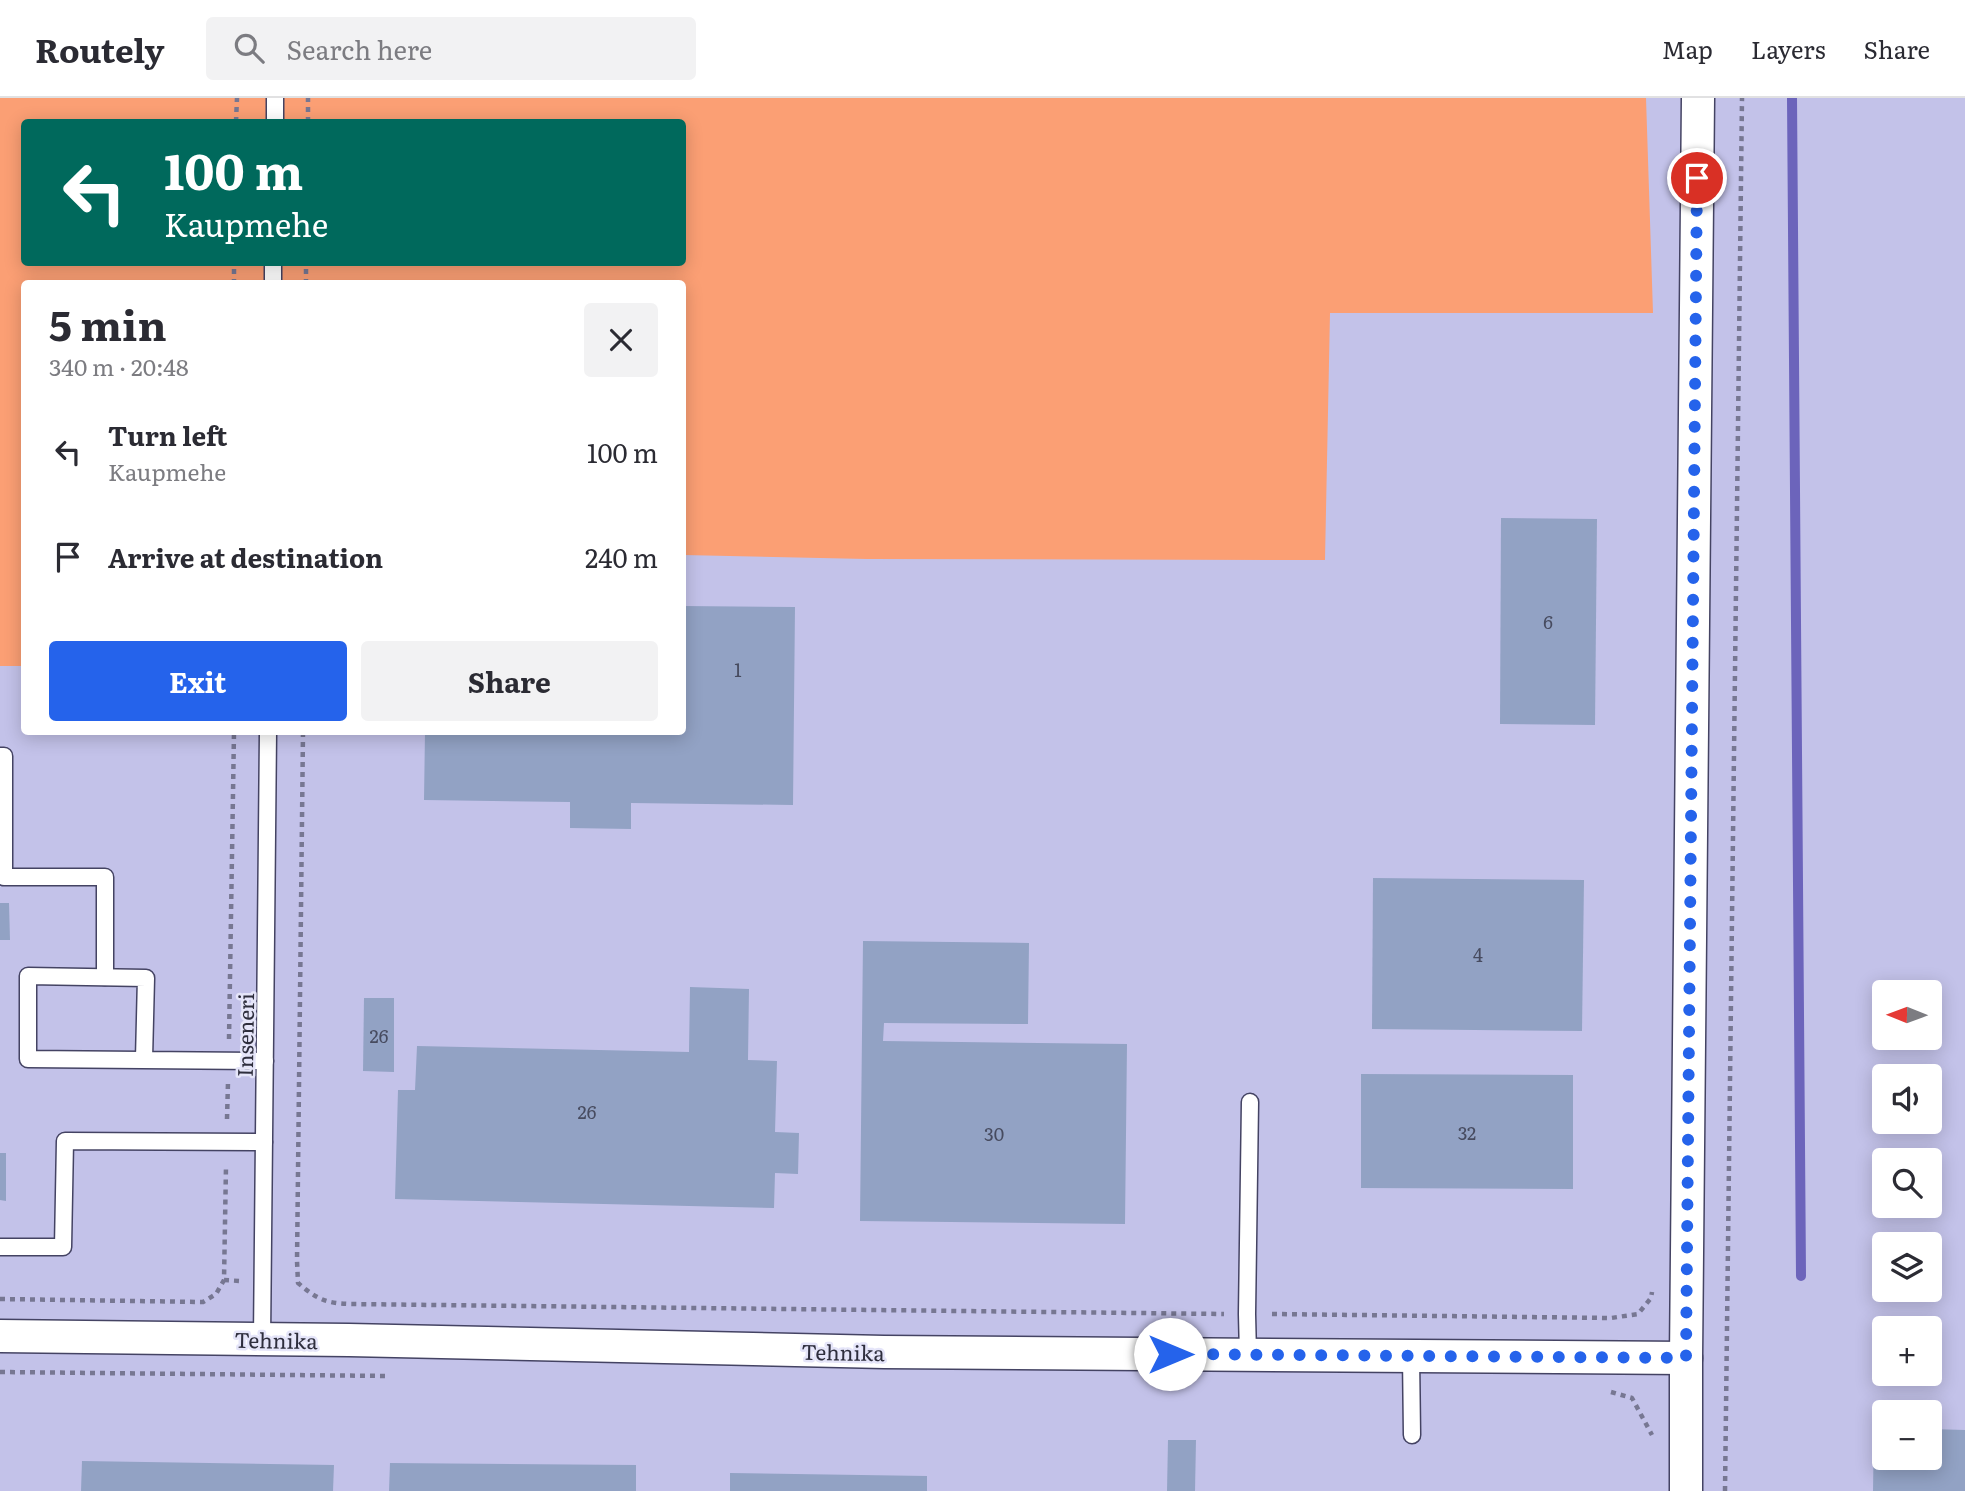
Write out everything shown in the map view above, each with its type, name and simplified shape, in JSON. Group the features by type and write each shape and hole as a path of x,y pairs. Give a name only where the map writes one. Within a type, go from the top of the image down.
{"street":[{"path":"1686,1491 1698,98"},
{"name":"Tehnika","path":"0,1336 884,1352 1686,1358"}],"lane":[{"path":"275,98 275,119"},
{"name":"Inseneri","path":"262,1339 268,735"},
{"path":"0,756 4,756 4,877 105,877 105,977"},
{"path":"144,1059 146,978 29,976 28,1059 265,1061"},
{"path":"1248,1355 1250,1102"},
{"path":"0,1247 63,1247 65,1141 264,1142"},
{"path":"1411,1356 1412,1435"}],"path":[{"path":"236,119 237,98"},
{"path":"308,98 308,119"},
{"path":"1725,1491 1742,98"},
{"path":"0,1300 203,1302 216,1294 224,1280 234,735"},
{"path":"303,735 297,1261 298,1283 309,1293 328,1303 1611,1318 1638,1314 1651,1298 1653,1284"}],"shaded area":[{"path":"0,98 1646,98 1653,313 1330,313 1325,560 867,559 686,555 686,280 21,280 21,666 0,666"}],"building":[{"path":"1501,518 1597,519 1595,725 1500,724"},
{"path":"686,606 795,607 793,805 631,803 631,829 570,828 570,802 424,800 425,735 686,735"},
{"path":"1373,878 1584,880 1582,1031 1372,1029"},
{"path":"0,903 9,903 10,940 0,940"},
{"path":"863,941 1029,943 1028,1024 884,1023 883,1041 1127,1044 1125,1224 860,1221"},
{"path":"690,987 749,989 748,1060 777,1061 775,1132 799,1133 798,1174 775,1173 774,1208 395,1199 398,1090 415,1090 417,1046 689,1052"},
{"path":"364,998 394,998 394,1072 363,1071"},
{"path":"1361,1074 1573,1075 1573,1189 1361,1188"},
{"path":"0,1153 6,1153 6,1201 0,1200"},
{"path":"1942,1429 1965,1430 1965,1491 1873,1491 1873,1470 1942,1470"},
{"path":"1168,1440 1196,1440 1195,1491 1167,1491"},
{"path":"82,1461 334,1465 333,1491 81,1491"},
{"path":"390,1463 636,1465 636,1491 389,1491"},
{"path":"730,1473 927,1476 927,1491 730,1491"}],"waterway":[{"path":"1792,98 1801,1276"}],"route":[{"path":"1170,1354 1686,1358 1697,178"}]}
